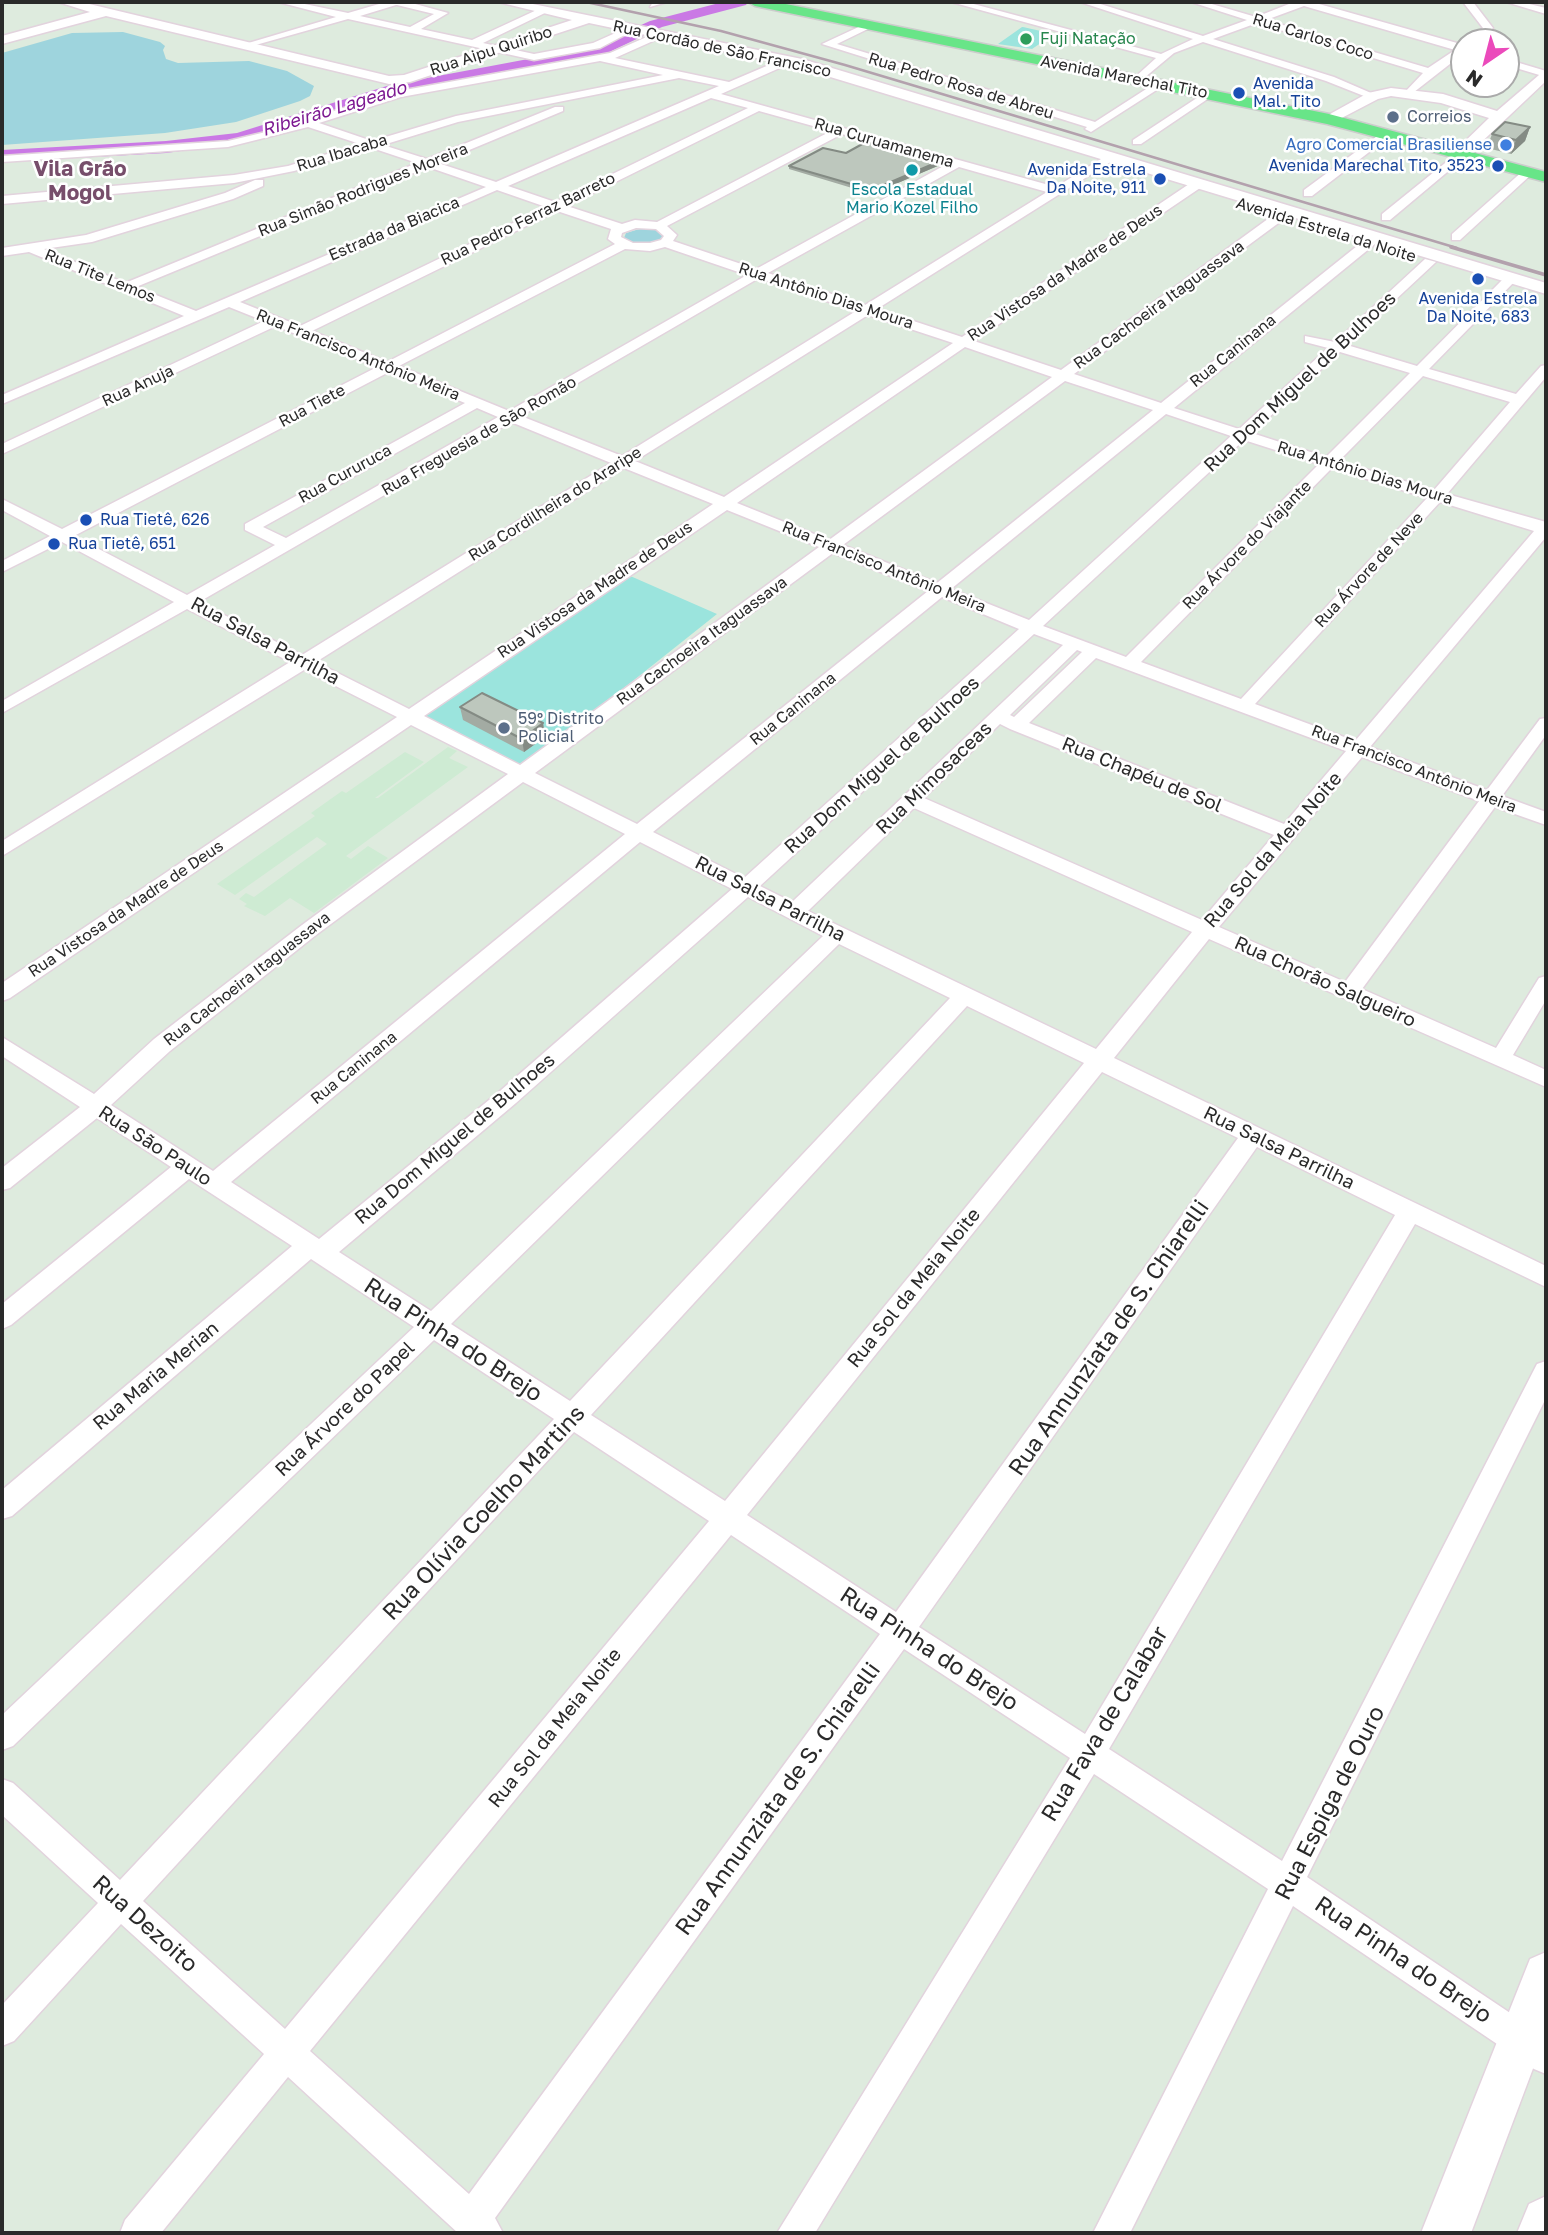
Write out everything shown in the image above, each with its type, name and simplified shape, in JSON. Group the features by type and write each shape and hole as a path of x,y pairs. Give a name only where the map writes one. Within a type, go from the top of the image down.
{"main road":[{"name":"Avenida Marechal Tito","path":"755,2 1333,117 1465,151 1546,177"},
{"name":"Avenida Marechal Tito","path":"781,2 1333,117 1546,171"}],"street":[{"path":"65,2 250,46 396,2 443,13 410,31"},
{"path":"283,2 495,50 543,56 596,46 644,32"},
{"name":"Rua Cordão de São Francisco","path":"505,2 787,61 1059,140 1110,158"},
{"path":"956,2 1161,57"},
{"path":"1085,2 1330,79 1373,96"},
{"path":"1097,5 1109,2"},
{"name":"Rua Carlos Coco","path":"1196,2 1430,72"},
{"path":"1141,77 1161,57 1176,49 1303,2 1450,43"},
{"path":"1468,2 1488,28"},
{"path":"1511,2 1546,11"},
{"path":"2,40 140,3"},
{"path":"472,44 544,10"},
{"name":"Rua Aipu Quiribo","path":"250,46 394,80 588,19"},
{"name":"Rua Pedro Rosa de Abreu","path":"869,26 827,44 1094,127 1161,84"},
{"path":"2,200 146,168 308,123 400,94 620,54 644,32"},
{"path":"600,58 727,85"},
{"path":"1333,117 1373,96 1405,92 1450,58"},
{"name":"Estrada da Biacica","path":"2,400 787,61"},
{"path":"1520,66 1546,74"},
{"path":"1386,217 1465,151 1498,116 1546,74"},
{"name":"Rua Ibacaba","path":"31,249 68,244 135,226 232,195 261,178 429,125 678,75"},
{"path":"1330,79 1443,99 1498,116"},
{"name":"Rua Simão Rodrigues Moreira","path":"128,286 597,93"},
{"name":"Rua Curuamanema","path":"710,94 1058,191"},
{"path":"1137,142 1210,94"},
{"path":"541,102 554,111"},
{"name":"Rua Pedro Ferraz Barreto","path":"299,332 759,107"},
{"path":"308,123 492,187 621,228"},
{"path":"659,226 842,130"},
{"path":"1308,193 1388,133"},
{"name":"Avenida Estrela da Noite","path":"1110,158 1280,216 1372,240 1430,262 1546,289"},
{"name":"Rua Cordilheira do Araripe","path":"2,850 1110,158"},
{"path":"2,159 261,178"},
{"name":"Rua Freguesia de São Romão","path":"2,708 513,417 758,273 957,163"},
{"path":"1456,237 1528,172"},
{"name":"Avenida Estrela da Noite","path":"1195,187 1508,281 1546,297"},
{"name":"Rua Vistosa da Madre de Deus","path":"2,993 723,503 1195,187"},
{"name":"Rua Cachoeira Itaguassava","path":"2,1181 95,1107 205,1010 1280,216"},
{"path":"635,224 659,226 670,232 669,239 665,243 650,247 623,245 613,235 621,228 635,224"},
{"name":"Rua Caninana","path":"213,1184 639,833 1372,240"},
{"name":"Rua Antônio Dias Moura","path":"665,243 1242,435 1546,529"},
{"name":"Rua Tiete","path":"2,568 623,245"},
{"name":"Rua Tite Lemos","path":"2,252 31,249 128,286 195,316"},
{"name":"Rua Dom Miguel de Bulhoes","path":"314,1249 508,1097 745,888 1033,628 1430,262"},
{"name":"Rua Árvore do Viajante","path":"1130,663 1508,281"},
{"name":"Rua Francisco Antônio Meira","path":"228,302 1033,628 1546,819"},
{"name":"Rua Anuja","path":"2,450 274,322"},
{"path":"1310,339 1520,400"},
{"name":"Rua Árvore de Neve","path":"1245,705 1438,495 1546,369"},
{"name":"Rua Cururuca","path":"288,545 251,527 475,402"},
{"name":"Rua Salsa Parrilha","path":"2,504 301,662 745,888 1546,1277"},
{"name":"Rua Sol da Meia Noite","path":"138,2233 728,1518 1205,930 1546,529"},
{"name":"Rua Mimosaceas","path":"794,912 1075,643"},
{"name":"Rua Mimosaceas","path":"1016,725 1094,650"},
{"name":"Rua Chapéu de Sol","path":"998,717 1287,833"},
{"path":"1349,993 1546,723"},
{"name":"Rua Chorão Salgueiro","path":"911,800 1546,1079"},
{"name":"Rua Árvore do Papel","path":"2,1735 431,1327 837,934"},
{"path":"1500,1059 1546,983"},
{"name":"Rua Olívia Coelho Martins","path":"2,2029 573,1419 965,995"},
{"name":"Rua São Paulo","path":"2,1045 314,1249"},
{"name":"Rua Annunziata de S. Chiarelli","path":"478,2227 1253,1135"},
{"path":"2,1318 187,1167"},
{"name":"Rua Fava de Calabar","path":"795,2233 1089,1755 1410,1211"},
{"name":"Rua Pinha do Brejo","path":"314,1249 1289,1884 1534,2048"},
{"name":"Rua Maria Merian","path":"2,1507 314,1249"},
{"name":"Rua Espiga de Ouro","path":"1111,2233 1546,1372"},
{"name":"Rua Dezoito","path":"2,1794 478,2227"},
{"path":"1446,2233 1534,2048 1546,1975"},
{"path":"1542,2233 1546,2221"}],"shaded area":[{"name":"Fuji Natação","path":"1022,27 1054,34 1032,49 998,44"},
{"path":"123,32 160,42 165,46 163,50 166,59 178,63 249,61 287,71 314,86 310,96 300,101 236,122 165,133 2,145 2,53 72,33"},
{"path":"643,228 656,229 666,236 657,243 637,245 624,238 626,233"},
{"path":"628,575 717,614 521,770 419,716"},
{"path":"448,747 457,751 449,758 468,767 346,856 351,859 368,846 388,858 314,913 290,898 265,916 244,906 247,904 239,899 246,893 254,897 327,844 317,837 235,895 217,884 315,816 311,813 342,791 346,793 405,752 424,762 375,798"}],"building":[{"path":"1505,122 1530,127 1516,140 1492,134"},
{"name":"Escola Estadual Mario Kozel Filho","path":"866,142 940,161 872,190 789,166 823,148 846,153"},
{"path":"482,693 543,723 522,739 460,707"}],"waterway":[{"name":"Ribeirão Lageado","path":"2,156 166,147 239,138 390,90 597,51 656,24 740,2"}],"railway":[{"path":"586,2 721,31 845,65 1457,248"},
{"path":"1451,247 1546,275"}],"place":[{"name":"Fuji Natação","path":"1026,39"},
{"name":"Avenida Mal. Tito","path":"1239,93"},
{"name":"Correios","path":"1393,117"},
{"name":"Agro Comercial Brasiliense","path":"1506,145"},
{"name":"Avenida Marechal Tito, 3523","path":"1498,166"},
{"name":"Escola Estadual Mario Kozel Filho","path":"912,170"},
{"name":"Avenida Estrela Da Noite, 911","path":"1160,179"},
{"name":"Avenida Estrela Da Noite, 683","path":"1478,279"},
{"name":"Rua Tietê, 626","path":"86,520"},
{"name":"Rua Tietê, 651","path":"54,544"},
{"name":"59º Distrito Policial","path":"504,728"}],"district":[{"name":"Vila Grão Mogol","path":"80,181"}]}
